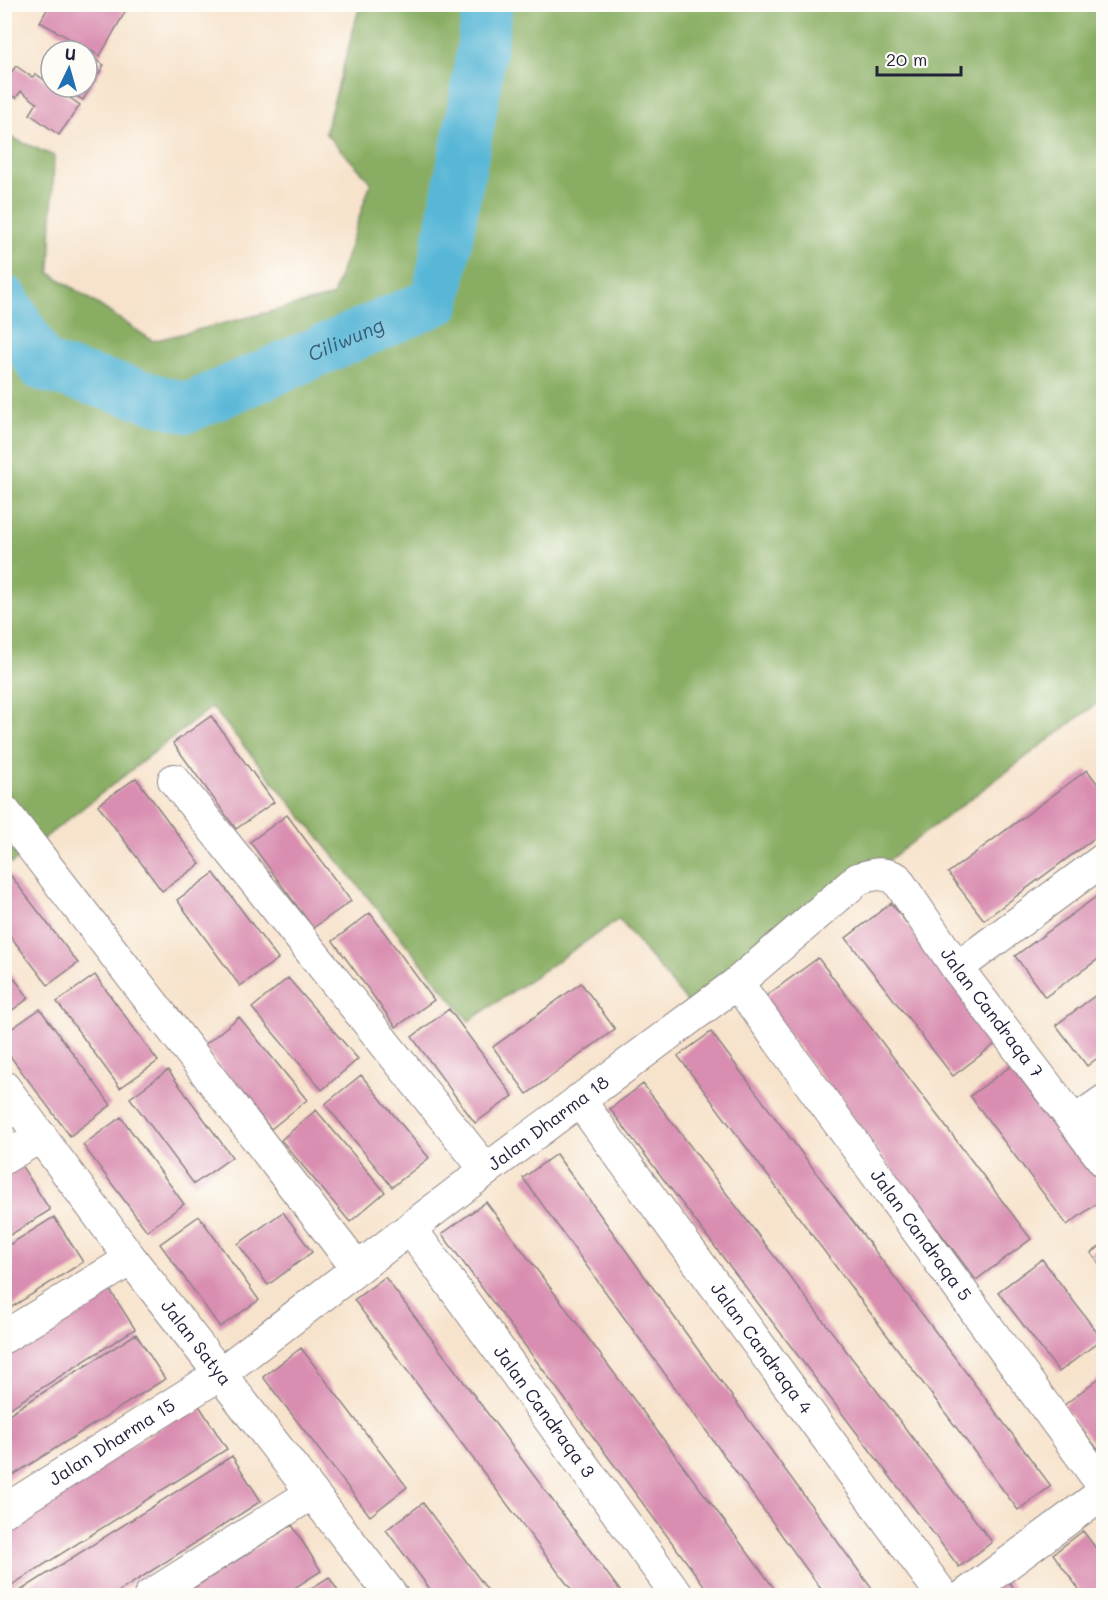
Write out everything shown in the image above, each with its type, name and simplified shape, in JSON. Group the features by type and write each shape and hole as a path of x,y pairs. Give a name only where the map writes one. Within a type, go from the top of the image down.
{"street":[{"path":"174,780 486,1170"},
{"path":"4,811 357,1268"},
{"path":"957,968 1104,859"},
{"name":"Jalan Dharma 18","path":"220,1374 486,1170 737,983 858,879 876,873"},
{"name":"Jalan Candraqa 7","path":"876,873 884,873 896,878 957,968 1104,1161"},
{"name":"Jalan Candraqa 5","path":"737,983 1104,1487"},
{"name":"Jalan Satya","path":"4,1087 131,1259 392,1596"},
{"name":"Jalan Candraqa 4","path":"579,1100 943,1596"},
{"path":"1074,1122 1104,1101"},
{"path":"4,1158 41,1136"},
{"name":"Jalan Candraqa 3","path":"411,1229 678,1596"},
{"path":"4,1337 131,1259"},
{"name":"Jalan Dharma 15","path":"4,1512 220,1374"},
{"path":"964,1596 1104,1492"},
{"path":"150,1596 312,1493"}],"green space":[{"path":"360,5 1103,5 1103,699 692,1008 619,919 469,1021 212,707 11,864 5,856 5,135 54,156 50,273 153,341 333,296 371,182 325,133"}],"building":[{"path":"50,4 111,4 125,12 100,56 99,39 70,39 40,22"},
{"path":"136,4 150,4 147,10"},
{"path":"99,62 104,65 99,73"},
{"path":"16,66 32,77 36,74 39,76 39,99 71,99 80,105 59,135 30,114 37,103 21,91 16,98 4,90 4,82"},
{"path":"211,716 274,802 236,829 173,743"},
{"path":"1087,770 1104,792 1104,831 984,920 948,873"},
{"path":"136,778 200,864 162,891 98,805"},
{"path":"287,815 351,901 313,928 250,842"},
{"path":"4,867 78,963 48,985 4,928"},
{"path":"214,873 278,959 240,986 177,900"},
{"path":"1104,891 1104,955 1045,997 1015,956"},
{"path":"891,903 999,1041 953,1076 846,938"},
{"path":"370,913 434,1000 396,1027 333,941"},
{"path":"818,958 1031,1239 976,1280 762,999"},
{"path":"4,965 29,998 4,1016"},
{"path":"95,975 158,1061 120,1088 57,1002"},
{"path":"288,978 358,1059 322,1090 252,1008"},
{"path":"581,983 615,1029 527,1094 493,1047"},
{"path":"1104,989 1104,1053 1087,1066 1056,1025"},
{"path":"40,1009 111,1105 70,1136 4,1048 4,1034"},
{"path":"449,1009 513,1096 475,1123 412,1037"},
{"path":"239,1017 307,1100 271,1129 203,1046"},
{"path":"711,1032 1051,1486 1018,1510 678,1056"},
{"path":"1011,1066 1104,1188 1104,1198 1067,1225 970,1096"},
{"path":"168,1070 232,1157 194,1184 130,1098"},
{"path":"361,1075 429,1158 392,1187 325,1104"},
{"path":"643,1084 992,1542 959,1567 610,1109"},
{"path":"316,1110 385,1192 350,1222 281,1140"},
{"path":"121,1117 184,1204 147,1231 83,1145"},
{"path":"556,1154 877,1596 826,1596 523,1178"},
{"path":"21,1165 50,1210 4,1239 4,1175"},
{"path":"486,1202 780,1596 712,1596 538,1363 442,1234"},
{"path":"283,1212 312,1252 268,1285 238,1244"},
{"path":"199,1216 259,1300 220,1327 160,1244"},
{"path":"54,1217 83,1262 4,1312 4,1248"},
{"path":"1104,1244 1104,1270 1091,1253"},
{"path":"1042,1259 1102,1339 1059,1372 998,1292"},
{"path":"385,1277 624,1596 576,1596 354,1300"},
{"path":"106,1284 135,1329 4,1412 4,1348"},
{"path":"136,1334 165,1379 4,1481 4,1417"},
{"path":"301,1348 407,1487 370,1516 263,1377"},
{"path":"1104,1374 1104,1457 1063,1406"},
{"path":"198,1404 227,1449 4,1590 4,1527"},
{"path":"232,1456 261,1501 112,1596 12,1596"},
{"path":"423,1503 492,1596 435,1596 386,1530"},
{"path":"292,1525 321,1571 282,1596 181,1596"},
{"path":"1083,1531 1104,1559 1104,1596 1084,1596 1053,1554"},
{"path":"329,1577 341,1596 299,1596"},
{"path":"1006,1578 1020,1596 982,1596"}],"waterway":[{"name":"Ciliwung","path":"4,300 42,366 187,408 436,301 473,106 488,4"}]}
